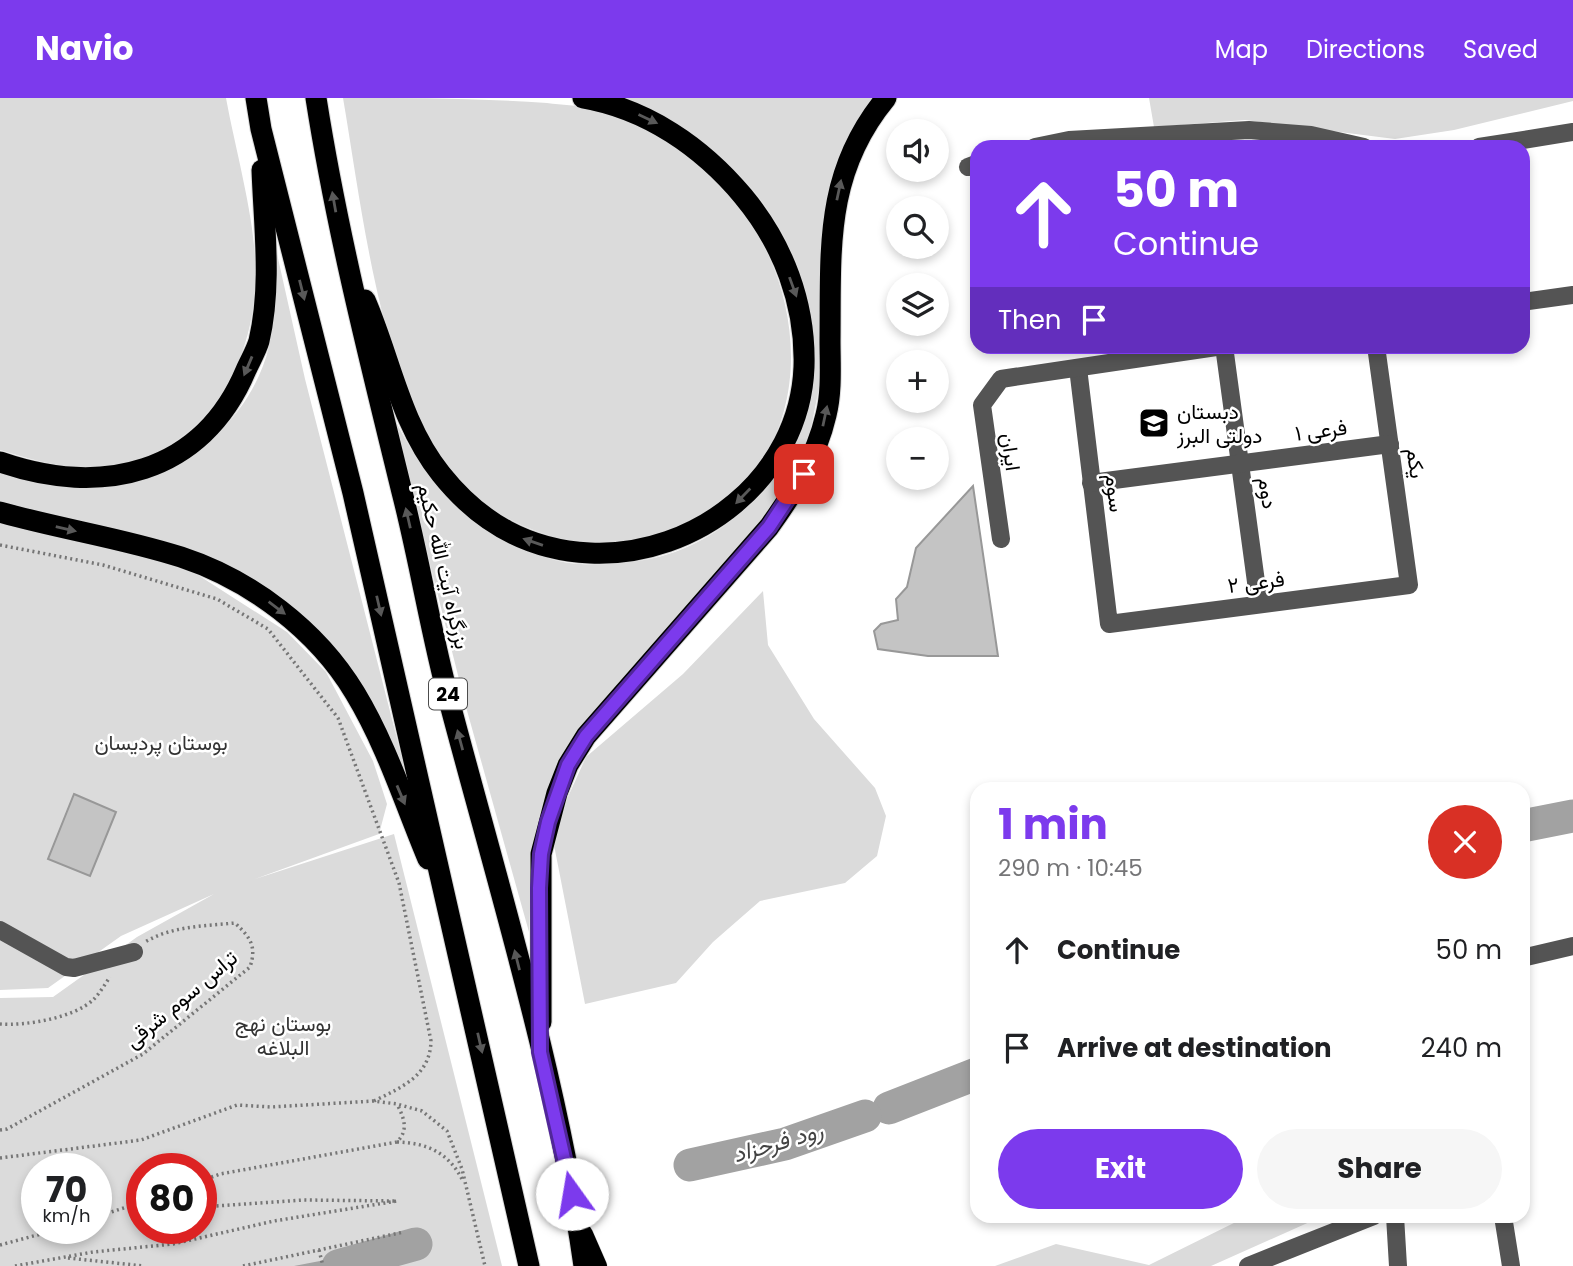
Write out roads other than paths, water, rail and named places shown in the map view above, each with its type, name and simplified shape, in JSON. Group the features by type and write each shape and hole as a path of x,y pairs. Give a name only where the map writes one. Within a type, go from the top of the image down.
{"highway":[{"name":"24","path":"256,98 261,129 353,493 451,915 528,1264"},
{"name":"بزرگراه آیت الله حکیم","path":"316,98 342,250 403,495 449,699 540,1052 577,1218 584,1266"},
{"path":"342,250 382,339 405,413 421,446 465,501 496,525 559,551 603,554 664,544 715,521 738,503 764,473 785,439 798,404 804,369 797,299 774,241 753,208 713,164 652,121 622,108 583,98"},
{"path":"540,1052 541,854 557,793 568,765 586,736 769,527 793,494 815,454 827,412 830,379 831,262 836,197 852,153 886,98"},
{"path":"0,462 37,473 80,478 134,472 158,464 184,449 210,429 233,401 258,342 266,282 261,129"},
{"path":"0,512 182,558 246,587 279,608 335,663 355,693 374,729 451,915"}],"main road":[{"path":"577,1218 598,1266"}],"street":[{"path":"1069,140 1249,130 1311,135 1333,140"},
{"path":"1523,140 1573,132"},
{"path":"1530,301 1573,295"},
{"path":"1078,368 1171,354"},
{"name":"دوم","path":"1225,354 1259,604"},
{"name":"یکم","path":"1377,354 1409,585"},
{"name":"ایران","path":"1001,538 982,405 1001,379 1078,368"},
{"name":"سوم","path":"1078,368 1109,624"},
{"name":"فرعی ۱","path":"1091,484 1390,444"},
{"name":"فرعی ۲","path":"1109,624 1409,585"},
{"path":"0,930 65,967 74,968 134,951"},
{"path":"1530,956 1573,946"},
{"path":"1249,1266 1356,1223"},
{"path":"1395,1223 1398,1266"},
{"path":"1504,1223 1511,1266"}],"waterway":[{"name":"رود فرحزاد","path":"1530,824 1573,816"},
{"name":"رود فرحزاد","path":"889,1108 970,1076"},
{"name":"رود فرحزاد","path":"690,1165 785,1144 865,1116"},
{"name":"رود فرحزاد","path":"338,1266 416,1244"}],"place":[{"name":"دبستان دولتی البرز","path":"1154,423"}],"park label":[{"name":"بوستان پردیسان","path":"161,742"},
{"name":"بوستان نهج البلاغه","path":"283,1035"}]}
